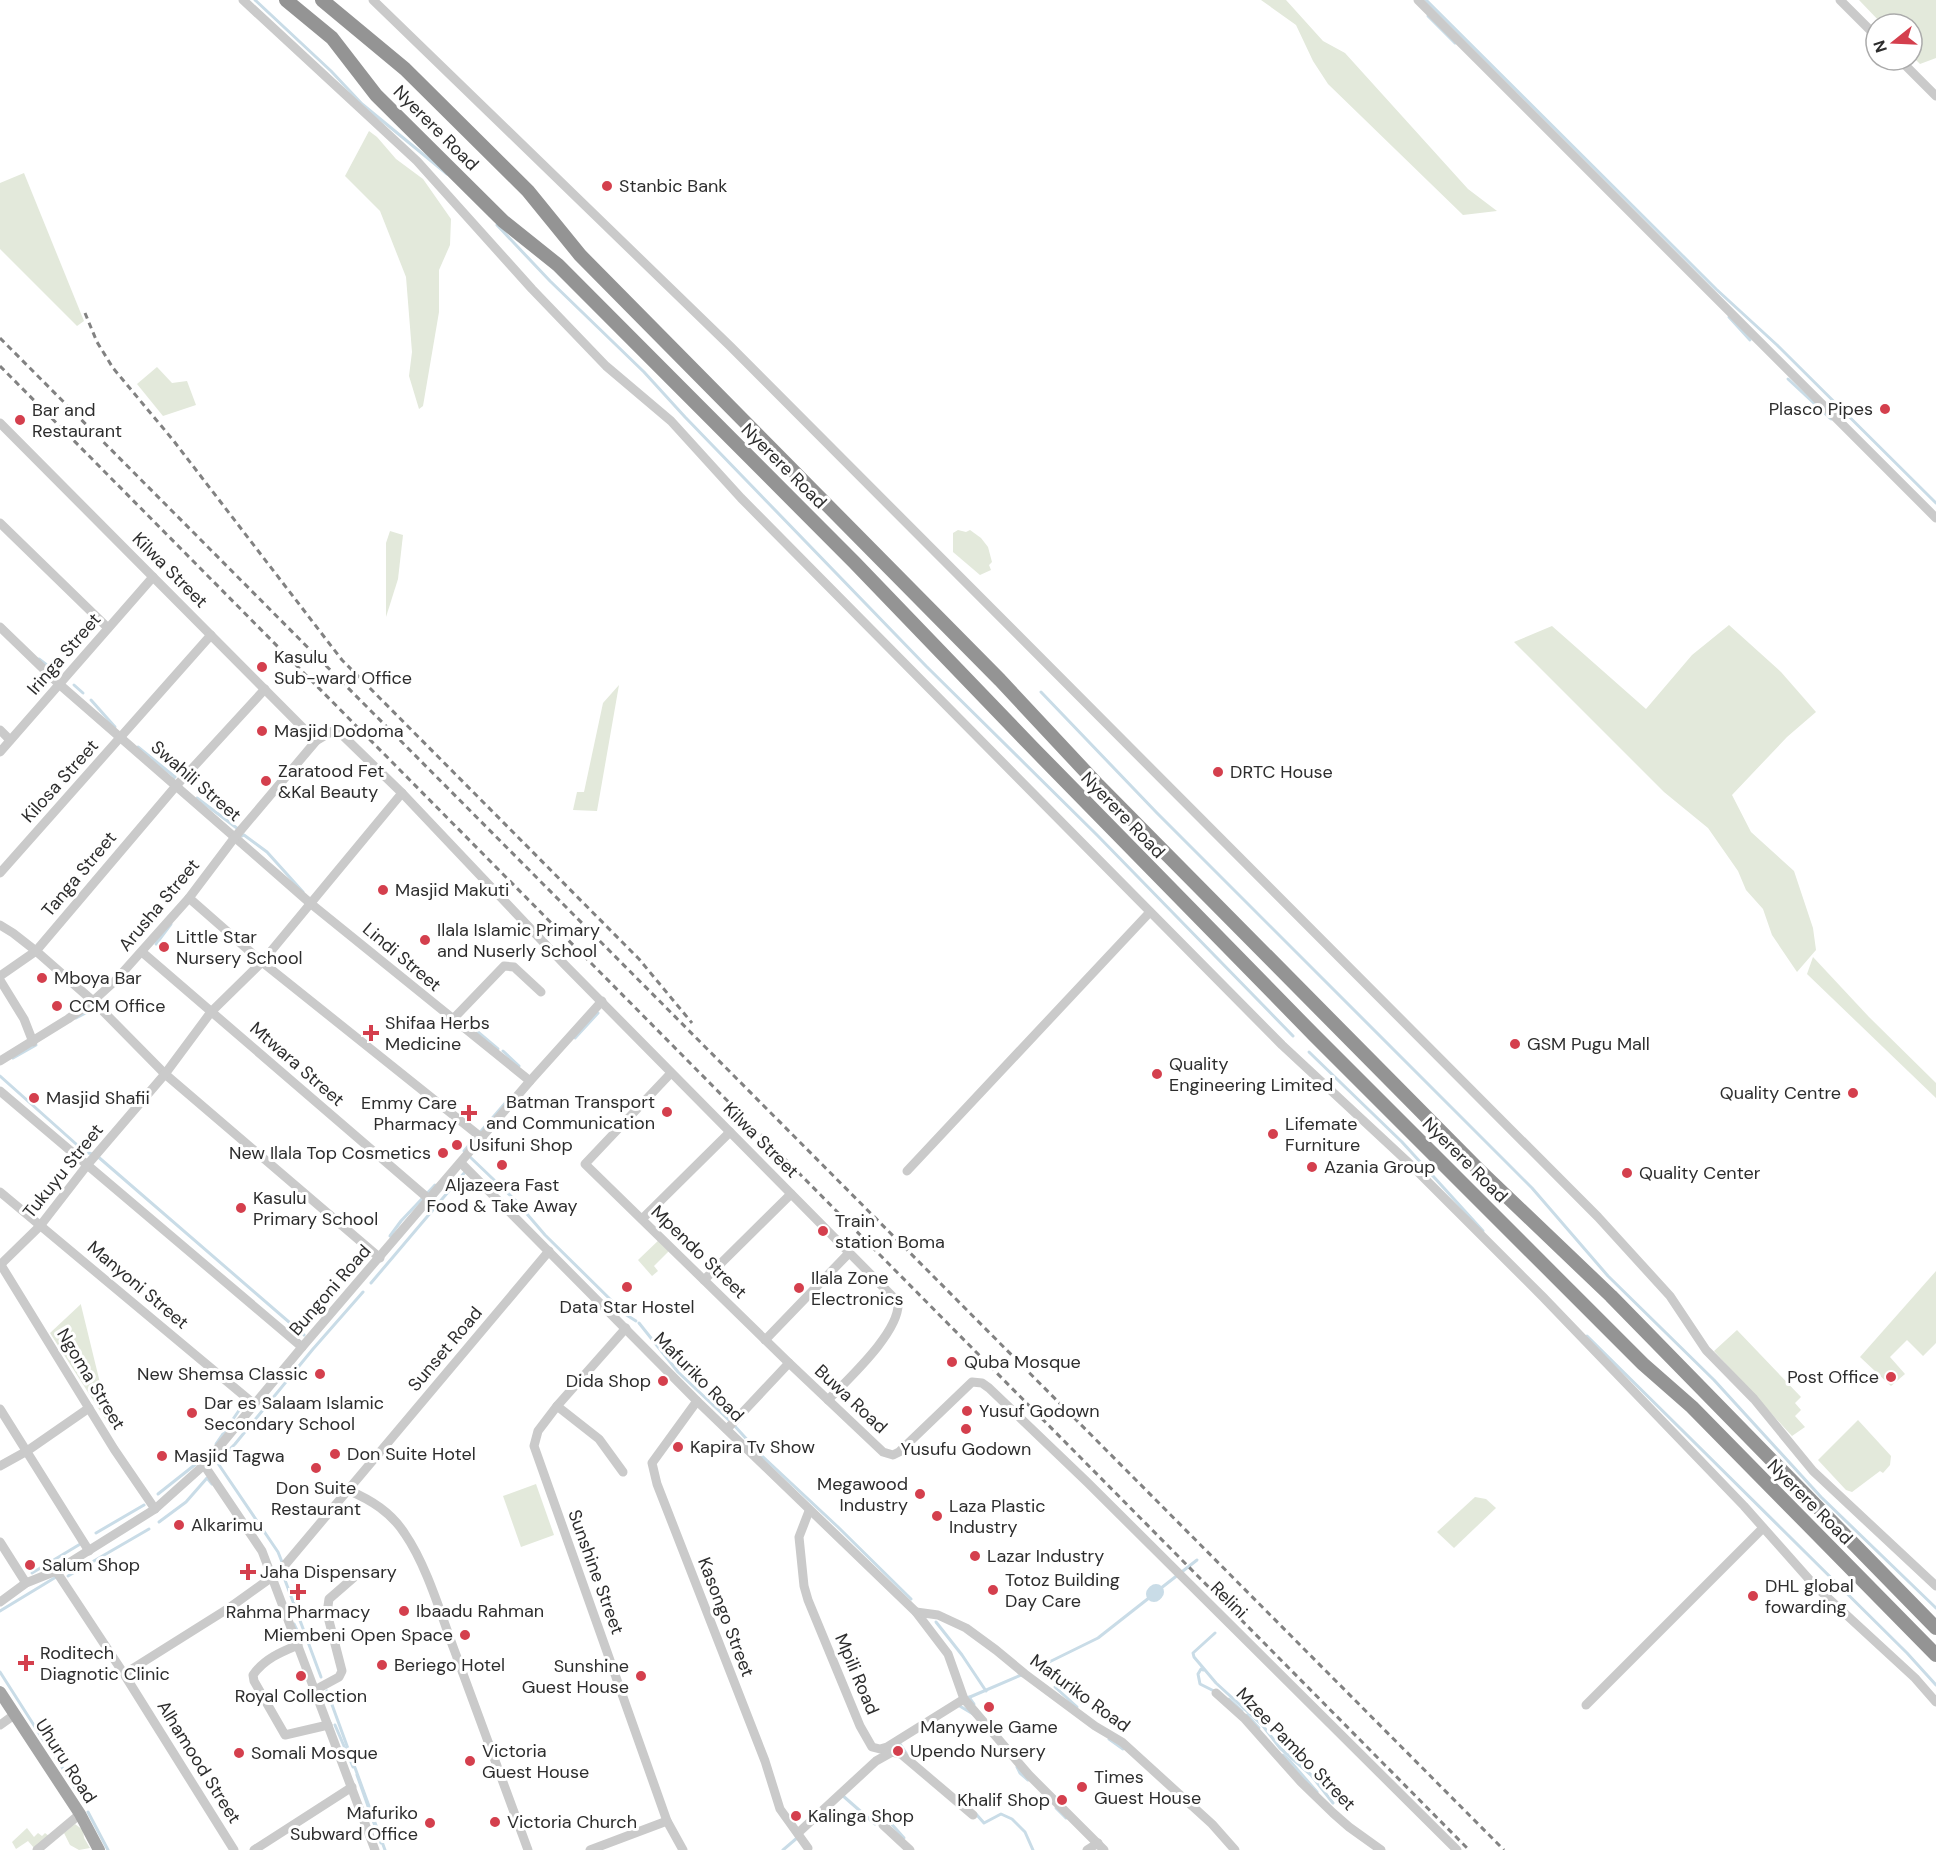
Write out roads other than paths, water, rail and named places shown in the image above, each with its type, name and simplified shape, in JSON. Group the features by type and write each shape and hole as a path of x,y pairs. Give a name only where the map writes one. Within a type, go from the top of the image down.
{"highway":[{"path":"280,0 307,17"},
{"name":"Nyerere Road","path":"286,0 332,38 376,95 503,221 558,265 854,562 1313,1034 1643,1364 1692,1407 1936,1655"},
{"name":"Nyerere Road","path":"322,0 405,69 528,191 580,255 1000,680 1098,785 1478,1168 1611,1296 1936,1628"},
{"path":"327,0 351,25"}],"main road":[{"name":"Uhuru Road","path":"0,1692 80,1814 99,1850"}],"street":[{"path":"243,0 417,161 525,281 606,366 671,421 741,498 1282,1045 1410,1164 1543,1297 1763,1528 1815,1586 1915,1678 1936,1702"},
{"path":"373,0 731,347 1591,1210 1670,1296 1706,1350 1754,1399 1813,1471 1936,1586"},
{"path":"1418,0 1936,518"},
{"path":"1840,0 1864,24"},
{"path":"1912,72 1936,96"},
{"name":"Kilwa Street","path":"0,423 316,741"},
{"path":"0,523 108,628"},
{"name":"Iringa Street","path":"0,752 153,578"},
{"path":"0,627 59,684"},
{"name":"Kilosa Street","path":"0,873 211,635"},
{"name":"Swahili Street","path":"59,684 310,903"},
{"name":"Tanga Street","path":"33,1042 24,1019 0,978 36,951 176,786 265,689"},
{"path":"316,741 336,729 402,793 602,1001"},
{"path":"0,730 10,740"},
{"name":"Arusha Street","path":"0,1061 33,1042 93,1001 116,981 189,898 235,837 316,741"},
{"name":"Tukuyu Street","path":"0,1265 40,1226 88,1164 165,1074 211,1012 262,962 402,793"},
{"path":"189,898 262,962 482,1138"},
{"name":"Lindi Street","path":"310,903 530,1082"},
{"path":"907,1171 1150,912"},
{"path":"0,925 36,951 93,1001 165,1074 380,1258"},
{"name":"Mtwara Street","path":"142,952 430,1200"},
{"path":"453,1020 504,966 514,968 541,992"},
{"name":"Kilwa Street","path":"602,1001 898,1302 899,1308 886,1338 828,1400"},
{"name":"Bungoni Road","path":"0,1602 26,1583 56,1572 155,1509 204,1465 302,1347 602,1001"},
{"name":"Mpendo Street","path":"671,1073 585,1164 789,1363"},
{"path":"0,1090 302,1347"},
{"path":"642,1219 730,1132"},
{"name":"Mafuriko Road","path":"461,1163 697,1401 916,1612 948,1654 964,1700"},
{"name":"Manyoni Street","path":"0,1192 254,1404"},
{"path":"704,1280 791,1194"},
{"name":"Sunset Road","path":"124,1674 229,1608 279,1572 549,1251"},
{"path":"765,1340 849,1252"},
{"name":"Ngoma Street","path":"0,1265 155,1509"},
{"name":"Sunshine Street","path":"626,1328 557,1406 538,1431 534,1446 667,1821 682,1850"},
{"path":"727,1429 789,1363"},
{"name":"Buwa Road","path":"789,1363 883,1452 893,1455 972,1382"},
{"name":"Relini","path":"972,1382 982,1383 988,1388 1087,1482 1457,1850"},
{"name":"Kasongo Street","path":"697,1401 652,1463 657,1484 765,1761 780,1809 808,1848"},
{"path":"557,1406 598,1439 623,1472"},
{"path":"0,1466 27,1451 89,1408"},
{"path":"0,1409 89,1551"},
{"path":"204,1465 262,1551 375,1850"},
{"path":"348,1490 370,1500 384,1510 405,1533 412,1547 432,1589 528,1850"},
{"name":"Mpili Road","path":"809,1511 799,1537 804,1586 860,1726 872,1747 879,1749 887,1747 964,1700"},
{"path":"1586,1706 1688,1606 1763,1528"},
{"path":"0,1542 26,1583"},
{"name":"Alhamood Street","path":"56,1572 124,1674 234,1850"},
{"path":"315,1690 339,1677 342,1671 327,1605 329,1599 360,1572"},
{"name":"Mafuriko Road","path":"916,1612 938,1615 953,1621 981,1639 1095,1726 1122,1742 1212,1824 1235,1850"},
{"path":"298,1645 278,1653 266,1662 253,1675 255,1681 285,1735 328,1725"},
{"name":"Mzee Pambo Street","path":"1216,1692 1245,1719 1301,1782 1333,1813 1381,1850"},
{"path":"964,1700 1029,1775 1101,1846 1087,1850"},
{"path":"0,1725 14,1715"},
{"path":"798,1833 876,1761 892,1752 901,1754 973,1815"},
{"path":"260,1848 351,1787"},
{"path":"37,1850 80,1814"},
{"path":"590,1850 667,1821"},
{"path":"883,1825 910,1850"}],"waterway":[{"path":"255,0 331,71 362,104 447,174"},
{"path":"1426,0 1716,289 1777,345 1936,503"},
{"path":"1428,16 1455,43"},
{"path":"497,225 550,281 644,372 926,666 1097,835 1293,1036"},
{"path":"1729,317 1750,340"},
{"path":"1788,379 1831,419"},
{"path":"39,659 56,672"},
{"path":"74,685 83,693"},
{"path":"1041,692 1157,813 1532,1188 1608,1276 1714,1380 1821,1497 1936,1608"},
{"path":"91,700 115,727"},
{"path":"138,747 175,777 173,779"},
{"path":"197,798 238,829"},
{"path":"242,836 244,835 267,852 303,892"},
{"path":"156,944 171,924"},
{"path":"76,1018 93,1009"},
{"path":"575,1038 598,1013"},
{"path":"466,1022 498,1049"},
{"path":"13,1058 36,1045"},
{"path":"503,1051 519,1066"},
{"path":"1309,1052 1402,1142 1483,1231"},
{"path":"0,1076 85,1152 96,1155 304,1335"},
{"path":"464,1151 507,1101"},
{"path":"469,1156 515,1200 545,1235 618,1307"},
{"path":"371,1283 465,1172"},
{"path":"390,1236 435,1185"},
{"path":"282,1562 278,1552 217,1462 235,1444 363,1292"},
{"path":"625,1314 636,1321"},
{"path":"639,1323 678,1372 911,1599"},
{"path":"1587,1336 1907,1653 1936,1685"},
{"path":"216,1444 242,1406"},
{"path":"158,1494 206,1456"},
{"path":"159,1522 186,1502 207,1478 212,1484"},
{"path":"96,1533 144,1505"},
{"path":"68,1576 149,1529"},
{"path":"32,1573 82,1543"},
{"path":"1156,1592 1197,1560"},
{"path":"282,1572 321,1677"},
{"path":"0,1611 56,1577"},
{"path":"1039,1667 1098,1638 1154,1594"},
{"path":"936,1622 986,1691"},
{"path":"294,1624 302,1641"},
{"path":"1215,1633 1193,1653 1194,1657 1216,1683 1263,1726 1280,1748 1311,1775 1333,1803"},
{"path":"1203,1670 1201,1669 1198,1674 1200,1684 1216,1692"},
{"path":"0,1672 44,1741"},
{"path":"970,1697 1021,1675"},
{"path":"1055,1687 1077,1707"},
{"path":"327,1691 385,1850"},
{"path":"969,1697 974,1704"},
{"path":"1229,1699 1242,1711"},
{"path":"958,1705 973,1714"},
{"path":"1247,1715 1259,1728"},
{"path":"335,1725 353,1767"},
{"path":"1109,1739 1123,1749"},
{"path":"900,1744 906,1753"},
{"path":"1283,1755 1317,1792"},
{"path":"56,1758 76,1789"},
{"path":"1017,1767 1028,1780"},
{"path":"357,1775 381,1843"},
{"path":"842,1795 875,1824 881,1820 888,1820 904,1838"},
{"path":"1056,1808 1066,1818"},
{"path":"88,1812 108,1850"},
{"path":"976,1814 984,1823 1001,1814 1012,1819 1025,1832 1033,1850"},
{"path":"783,1850 797,1838"}],"railway":[{"path":"85,313 97,342 113,368 173,440 342,660 639,959 692,1023"},
{"path":"0,338 1504,1850"},
{"path":"0,366 1469,1850"}],"place":[{"name":"Stanbic Bank","path":"607,186"},
{"name":"Plasco Pipes","path":"1885,409"},
{"name":"Bar and Restaurant","path":"20,420"},
{"name":"Kasulu Sub-ward Office","path":"262,667"},
{"name":"Masjid Dodoma","path":"262,731"},
{"name":"DRTC House","path":"1218,772"},
{"name":"Zaratood Fet &Kal Beauty","path":"266,781"},
{"name":"Masjid Makuti","path":"383,890"},
{"name":"Ilala Islamic Primary and Nuserly School","path":"425,940"},
{"name":"Little Star Nursery School","path":"164,947"},
{"name":"Mboya Bar","path":"42,978"},
{"name":"CCM Office","path":"57,1006"},
{"name":"Shifaa Herbs Medicine","path":"371,1033"},
{"name":"GSM Pugu Mall","path":"1515,1044"},
{"name":"Quality Engineering Limited","path":"1157,1074"},
{"name":"Quality Centre","path":"1853,1093"},
{"name":"Masjid Shafii","path":"34,1098"},
{"name":"Batman Transport and Communication","path":"667,1112"},
{"name":"Emmy Care Pharmacy","path":"469,1113"},
{"name":"Lifemate Furniture","path":"1273,1134"},
{"name":"Usifuni Shop","path":"457,1145"},
{"name":"New Ilala Top Cosmetics","path":"443,1153"},
{"name":"Aljazeera Fast Food & Take Away","path":"502,1165"},
{"name":"Azania Group","path":"1312,1167"},
{"name":"Quality Center","path":"1627,1173"},
{"name":"Kasulu Primary School","path":"241,1208"},
{"name":"Train station Boma","path":"823,1231"},
{"name":"Data Star Hostel","path":"627,1287"},
{"name":"Ilala Zone Electronics","path":"799,1288"},
{"name":"Quba Mosque","path":"952,1362"},
{"name":"New Shemsa Classic","path":"320,1374"},
{"name":"Post Office","path":"1891,1377"},
{"name":"Dida Shop","path":"663,1381"},
{"name":"Yusuf Godown","path":"967,1411"},
{"name":"Dar es Salaam Islamic Secondary School","path":"192,1413"},
{"name":"Yusufu Godown","path":"966,1429"},
{"name":"Kapira Tv Show","path":"678,1447"},
{"name":"Don Suite Hotel","path":"335,1454"},
{"name":"Masjid Tagwa","path":"162,1456"},
{"name":"Don Suite Restaurant","path":"316,1468"},
{"name":"Megawood Industry","path":"920,1494"},
{"name":"Laza Plastic Industry","path":"937,1516"},
{"name":"Alkarimu","path":"179,1525"},
{"name":"Lazar Industry","path":"975,1556"},
{"name":"Salum Shop","path":"30,1565"},
{"name":"Jaha Dispensary","path":"248,1572"},
{"name":"Totoz Building Day Care","path":"993,1590"},
{"name":"Rahma Pharmacy","path":"298,1592"},
{"name":"DHL global fowarding","path":"1753,1596"},
{"name":"Ibaadu Rahman","path":"404,1611"},
{"name":"Miembeni Open Space","path":"465,1635"},
{"name":"Roditech Diagnotic Clinic","path":"26,1663"},
{"name":"Beriego Hotel","path":"382,1665"},
{"name":"Royal Collection","path":"301,1676"},
{"name":"Sunshine Guest House","path":"641,1676"},
{"name":"Manywele Game","path":"989,1707"},
{"name":"Upendo Nursery","path":"898,1751"},
{"name":"Somali Mosque","path":"239,1753"},
{"name":"Victoria Guest House","path":"470,1761"},
{"name":"Times Guest House","path":"1082,1787"},
{"name":"Khalif Shop","path":"1062,1800"},
{"name":"Kalinga Shop","path":"796,1816"},
{"name":"Victoria Church","path":"495,1822"},
{"name":"Mafuriko Subward Office","path":"430,1823"}]}
